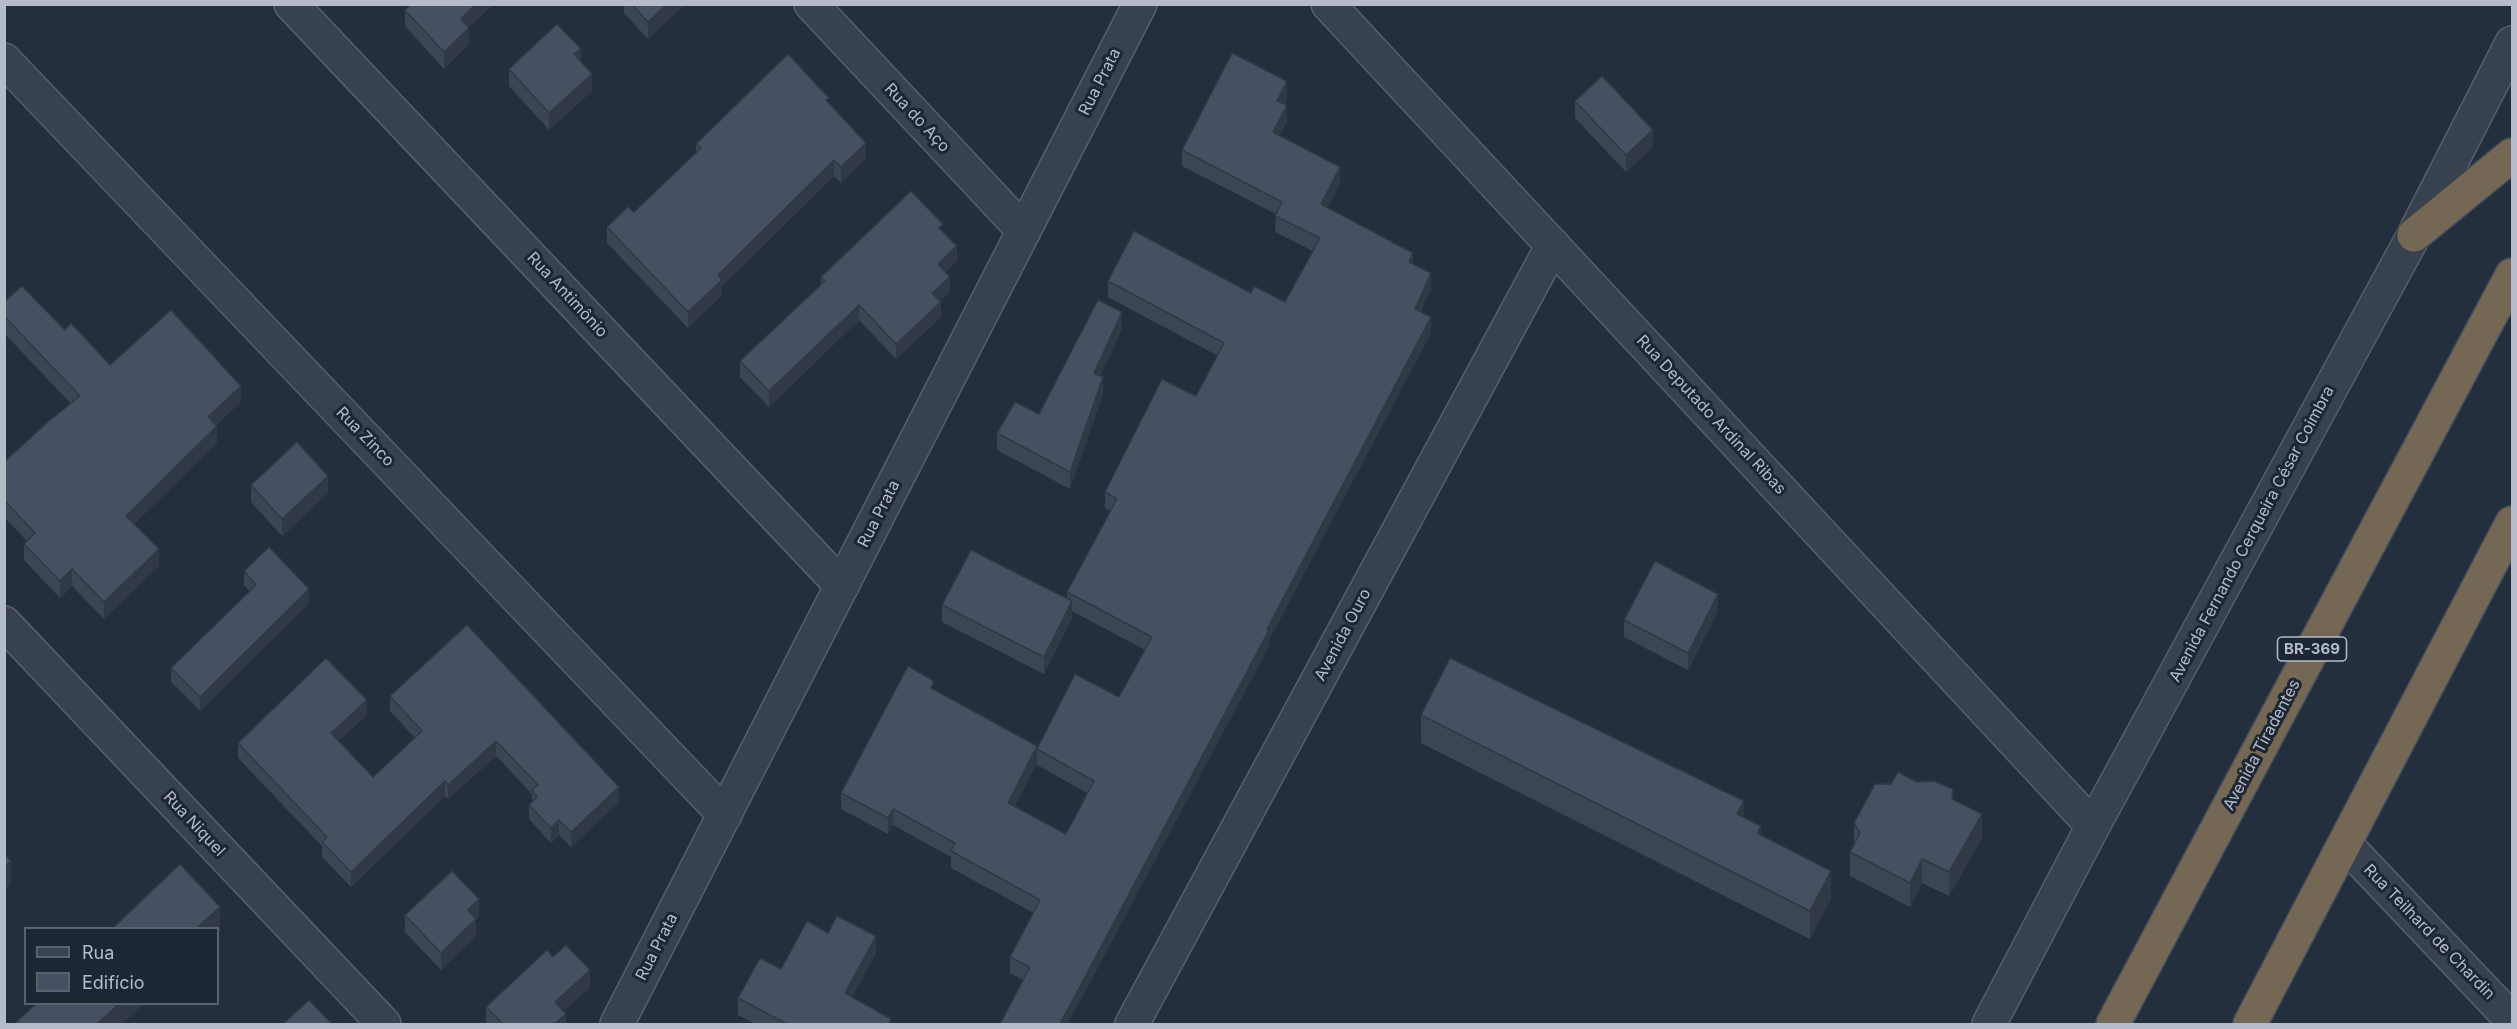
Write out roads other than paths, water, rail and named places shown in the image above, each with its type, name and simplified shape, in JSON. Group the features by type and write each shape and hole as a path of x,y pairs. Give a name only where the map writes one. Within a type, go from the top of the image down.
{"highway":[{"path":"2414,235 2512,155"},
{"name":"Avenida Tiradentes","path":"2113,1024 2512,274"},
{"path":"2250,1024 2512,523"}],"street":[{"name":"Rua Antimônio","path":"291,4 842,586"},
{"name":"Rua do Aço","path":"810,4 1024,231"},
{"name":"Rua Prata","path":"617,1024 1140,4"},
{"name":"Rua Deputado Ardinal Ribas","path":"1328,4 2093,826"},
{"name":"Avenida Fernando Cerqueira César Coimbra","path":"1989,1024 2093,826 2414,235 2512,43"},
{"name":"Rua Zinco","path":"4,60 725,814"},
{"name":"Avenida Ouro","path":"1132,1024 1553,245"},
{"name":"Rua Niquel","path":"4,623 384,1024"},
{"name":"Rua Teilhard de Chardin","path":"2345,844 2512,1020"}]}
